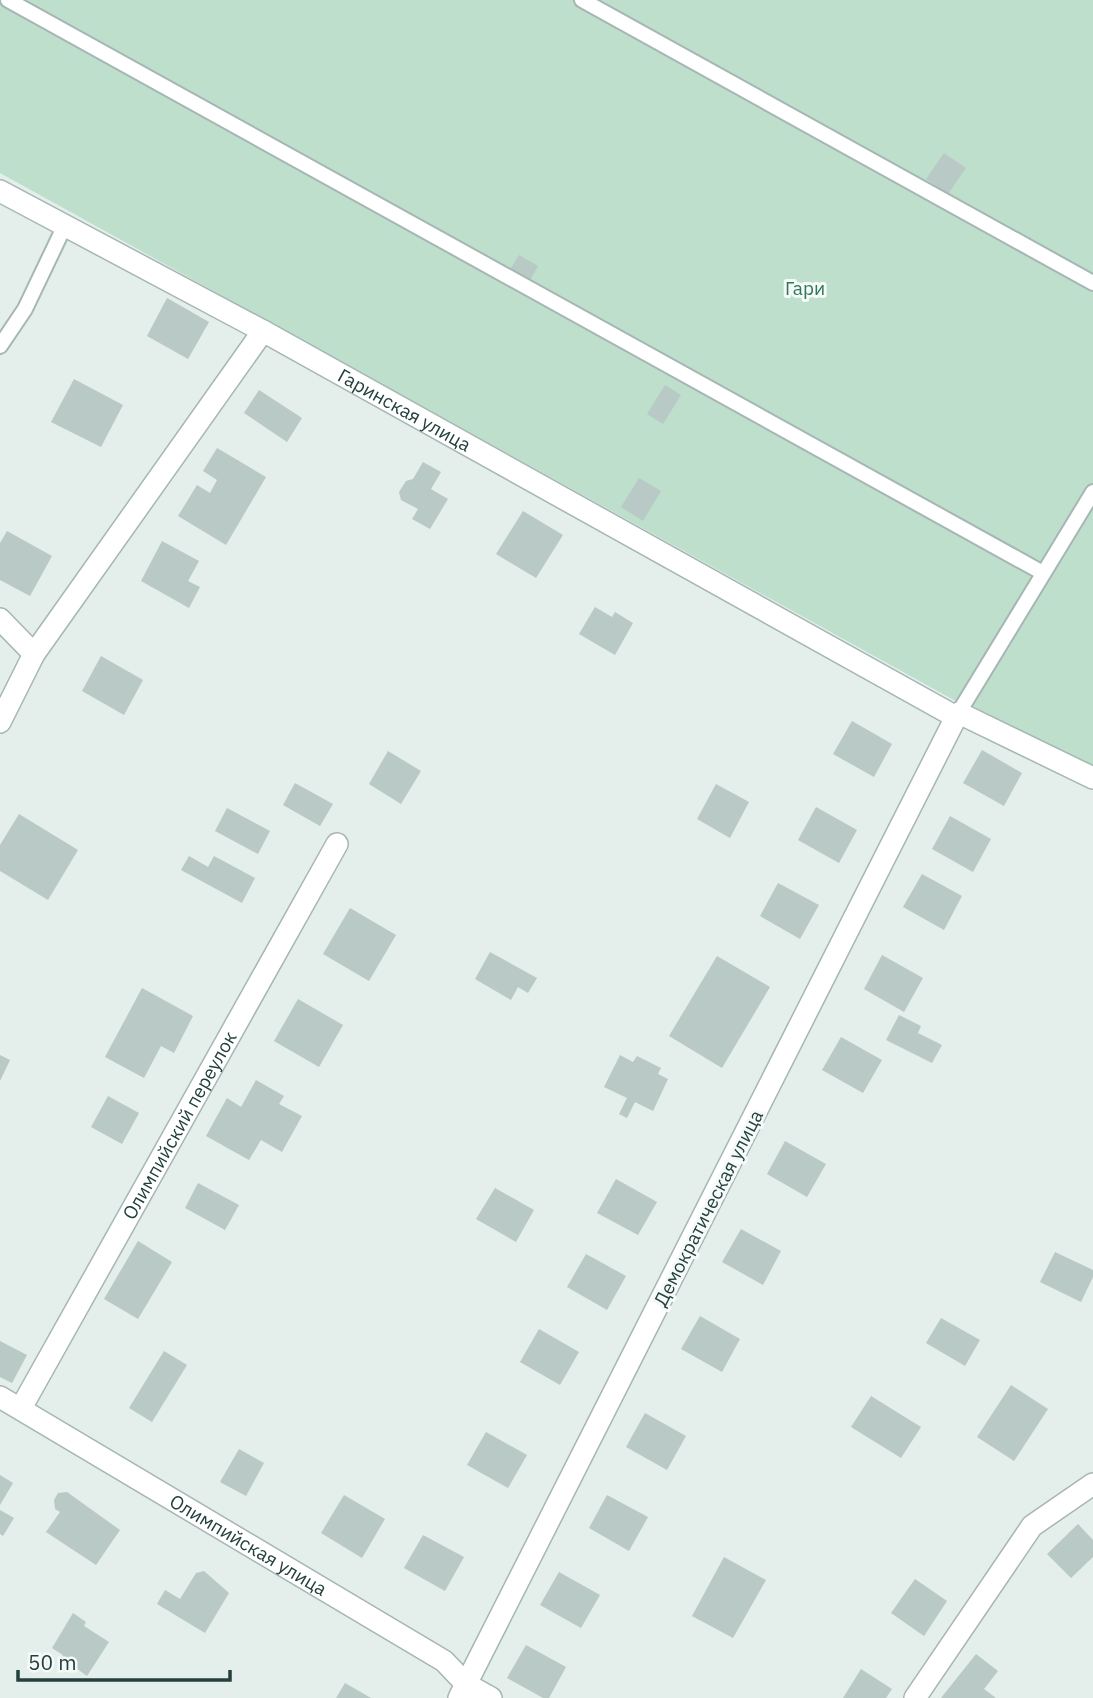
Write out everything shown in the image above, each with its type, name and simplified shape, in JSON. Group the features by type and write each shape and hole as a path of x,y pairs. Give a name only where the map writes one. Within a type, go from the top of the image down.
{"street":[{"name":"Гаринская улица","path":"0,191 66,223 958,715 1093,778"},
{"path":"0,722 34,654 263,331"},
{"path":"0,619 34,654"},
{"name":"Демократическая улица","path":"462,1691 958,715"},
{"name":"Олимпийский переулок","path":"21,1408 337,844"},
{"name":"Олимпийская улица","path":"0,1396 444,1661 462,1691 491,1698"},
{"path":"915,1698 1032,1526 1093,1485"}],"lane":[{"path":"8,0 1044,573"},
{"path":"582,0 1093,283"},
{"path":"0,346 25,309 66,223"},
{"path":"958,715 1093,492"}],"green space":[{"name":"Гари","path":"0,0 1093,0 1093,777 0,173"}],"building":[{"path":"944,153 966,168 948,194 926,179"},
{"path":"519,255 538,266 529,282 509,271"},
{"path":"167,298 209,322 188,359 147,336"},
{"path":"74,379 123,405 101,447 51,422"},
{"path":"665,385 681,395 663,424 647,414"},
{"path":"259,390 302,418 287,442 244,413"},
{"path":"217,448 266,477 226,545 178,516 197,485 210,493 217,480 203,471"},
{"path":"423,462 441,472 431,489 448,499 430,529 412,519 418,509 401,500 399,492 406,481 413,479"},
{"path":"639,478 661,491 643,521 621,507"},
{"path":"523,511 563,535 536,578 496,554"},
{"path":"7,531 52,556 30,596 0,580 0,543"},
{"path":"162,541 199,561 188,581 200,587 189,608 141,581"},
{"path":"595,607 612,617 615,612 633,623 615,655 579,634"},
{"path":"101,656 143,680 124,715 82,691"},
{"path":"852,721 892,744 874,777 833,754"},
{"path":"982,750 1022,773 1004,806 963,783"},
{"path":"388,751 421,771 401,804 369,784"},
{"path":"295,783 333,804 320,826 283,805"},
{"path":"716,784 749,802 730,838 697,819"},
{"path":"816,807 857,830 839,863 798,840"},
{"path":"227,808 270,831 258,854 215,831"},
{"path":"19,814 78,850 48,900 0,871 0,845"},
{"path":"950,816 991,839 973,872 932,849"},
{"path":"189,856 208,867 214,856 255,878 242,903 181,870"},
{"path":"922,874 962,896 944,930 903,907"},
{"path":"778,883 819,905 800,939 760,916"},
{"path":"350,908 396,935 369,981 323,954"},
{"path":"490,952 537,978 528,993 518,987 511,1000 475,979"},
{"path":"882,955 923,978 904,1012 864,989"},
{"path":"717,956 770,987 722,1068 669,1036"},
{"path":"142,988 193,1016 174,1053 161,1046 144,1078 105,1057"},
{"path":"298,999 343,1025 319,1067 274,1041"},
{"path":"899,1015 921,1026 918,1033 942,1045 932,1063 886,1040"},
{"path":"841,1037 882,1060 863,1093 822,1070"},
{"path":"0,1055 10,1060 0,1081"},
{"path":"620,1055 633,1062 637,1056 661,1068 658,1074 668,1079 653,1111 635,1102 627,1118 619,1114 627,1098 604,1087"},
{"path":"256,1080 284,1096 279,1104 302,1116 282,1152 261,1140 249,1160 206,1136 227,1098 241,1107"},
{"path":"108,1096 139,1113 122,1144 91,1127"},
{"path":"785,1141 826,1164 807,1197 767,1174"},
{"path":"616,1179 657,1202 638,1235 597,1213"},
{"path":"198,1183 239,1205 225,1230 185,1208"},
{"path":"495,1188 534,1210 516,1242 476,1219"},
{"path":"741,1229 781,1251 763,1285 722,1262"},
{"path":"138,1241 172,1262 138,1319 104,1299"},
{"path":"1055,1252 1093,1270 1093,1277 1081,1302 1040,1282"},
{"path":"586,1254 626,1276 607,1310 567,1287"},
{"path":"700,1316 740,1339 722,1372 681,1349"},
{"path":"941,1318 980,1340 965,1366 926,1343"},
{"path":"539,1329 579,1352 560,1385 520,1362"},
{"path":"0,1341 27,1355 12,1383 0,1377"},
{"path":"164,1351 187,1365 152,1422 129,1408"},
{"path":"1011,1385 1048,1409 1014,1461 977,1437"},
{"path":"871,1396 921,1427 901,1458 851,1427"},
{"path":"645,1413 686,1436 667,1470 626,1447"},
{"path":"486,1432 527,1455 508,1488 467,1465"},
{"path":"239,1449 264,1463 246,1496 220,1482"},
{"path":"0,1475 13,1483 0,1505"},
{"path":"67,1492 120,1530 96,1565 46,1532 60,1512 55,1509 54,1500 58,1493"},
{"path":"344,1495 385,1519 362,1558 321,1533"},
{"path":"607,1495 648,1517 629,1551 589,1528"},
{"path":"0,1510 14,1518 3,1536 0,1534"},
{"path":"1078,1524 1093,1540 1093,1557 1071,1578 1047,1554"},
{"path":"423,1535 464,1557 445,1591 404,1568"},
{"path":"724,1557 766,1580 733,1638 692,1616"},
{"path":"204,1571 229,1593 205,1633 157,1604 165,1590 180,1599 196,1573"},
{"path":"559,1572 600,1595 581,1628 540,1605"},
{"path":"915,1579 947,1601 924,1636 891,1613"},
{"path":"73,1613 86,1622 84,1626 109,1642 87,1676 76,1668 66,1673 60,1669 59,1662 63,1655 52,1648"},
{"path":"526,1645 566,1667 549,1698 543,1698 507,1678"},
{"path":"976,1654 998,1671 984,1689 996,1698 941,1698"},
{"path":"861,1669 892,1689 886,1698 843,1698"},
{"path":"345,1683 371,1698 336,1698"}]}
